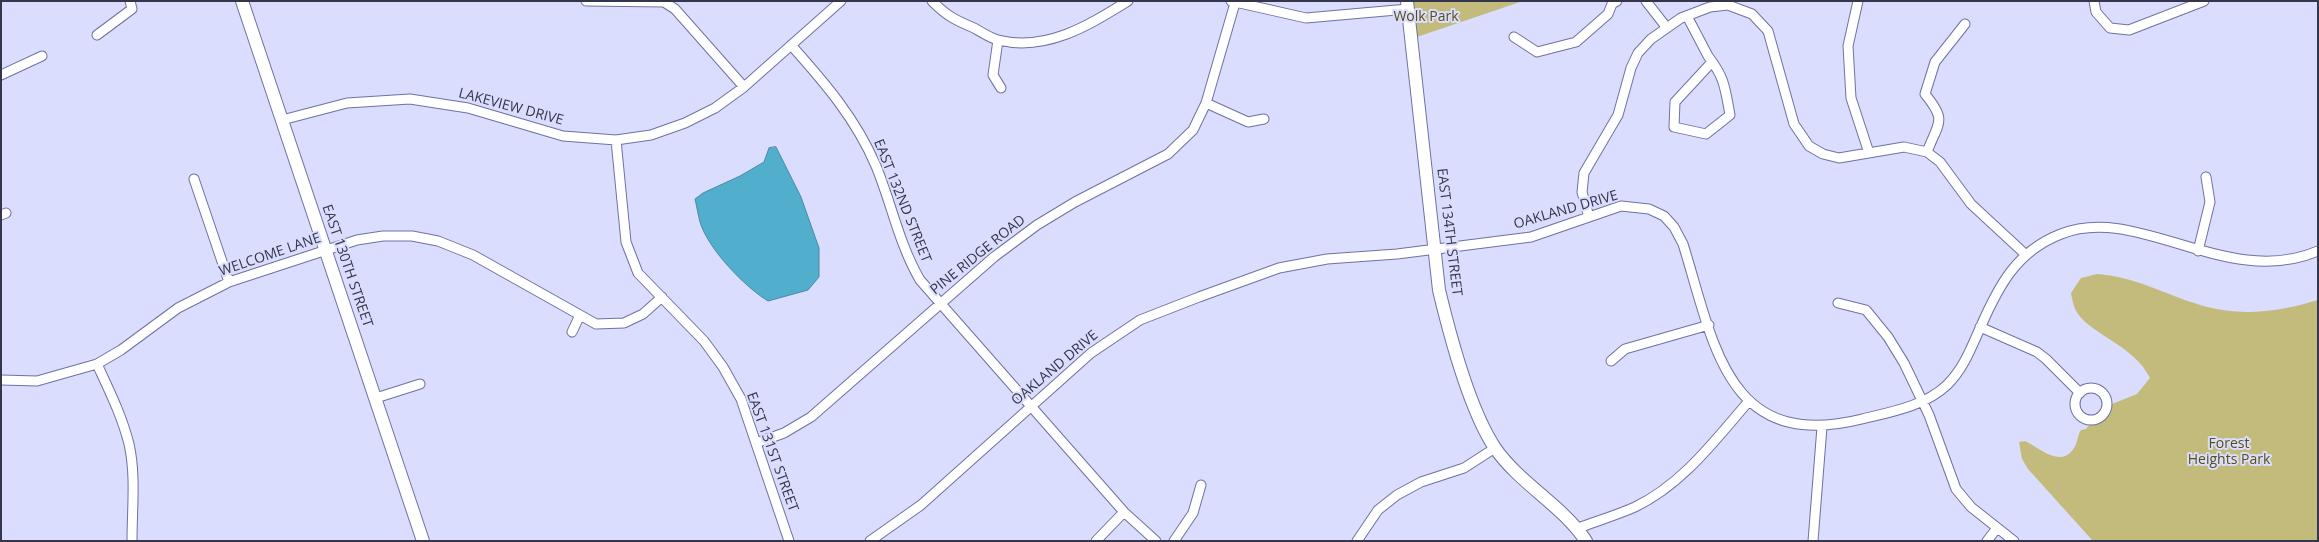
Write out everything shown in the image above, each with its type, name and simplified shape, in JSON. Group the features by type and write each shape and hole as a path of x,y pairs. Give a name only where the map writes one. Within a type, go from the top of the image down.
{"street":[{"path":"97,35 132,8 130,1"},
{"name":"EAST 130TH STREET","path":"242,1 423,541"},
{"path":"586,1 664,2 675,9 744,87"},
{"name":"LAKEVIEW DRIVE","path":"282,120 347,103 410,99 468,108 563,136 616,140 651,135 685,124 715,108 744,87 841,1"},
{"path":"932,1 946,16 998,40 1031,42 1062,37 1084,27 1128,1"},
{"path":"1514,37 1537,52 1576,42 1608,14 1612,4 1617,1"},
{"path":"1646,1 1667,28"},
{"path":"1858,1 1848,46 1851,98 1869,153"},
{"path":"2094,1 2096,12 2110,28 2129,30 2204,1"},
{"path":"1233,2 1306,18 1407,5"},
{"name":"PINE RIDGE ROAD","path":"756,443 784,433 811,417 994,256 1037,225 1075,202 1168,154 1192,130 1206,103 1233,2"},
{"name":"EAST 134TH STREET","path":"1407,5 1439,290 1447,324 1475,408 1495,448 1519,475 1578,528 1586,541"},
{"path":"1589,217 1582,192 1584,173 1618,115 1631,68 1638,53 1651,39 1687,16 1710,7 1728,5 1752,14 1768,31 1794,124 1809,146 1823,154 1839,158 1904,147 1927,152 1940,162 1971,204 2025,254"},
{"path":"1687,16 1712,62 1722,74 1730,115 1706,134 1674,127 1675,102 1712,62"},
{"path":"1927,152 1940,117 1938,111 1925,94 1935,62 1965,24"},
{"path":"998,40 994,75 1001,88"},
{"name":"EAST 132ND STREET","path":"791,45 834,94 858,129 876,167 907,257 920,280 939,304 1124,512 1156,541"},
{"path":"1,75 42,56"},
{"path":"1206,103 1248,122 1264,120"},
{"name":"EAST 131ST STREET","path":"616,140 626,242 638,273 704,341 723,367 741,400 789,541"},
{"path":"2198,251 2210,202 2206,177"},
{"path":"194,179 229,282"},
{"name":"OAKLAND DRIVE","path":"870,541 921,505 1091,353 1140,320 1279,268 1327,259 1397,254 1524,238 1621,206 1649,209 1664,216 1674,227 1683,244 1728,377 1749,401 1769,415 1786,422 1822,426 1901,410 1922,401 1947,385 1967,360 1980,327 2002,284 2025,254 2063,233 2083,229 2109,228 2140,234 2198,251 2234,259 2268,263 2318,252"},
{"name":"WELCOME LANE","path":"1,380 37,381 97,364 121,350 178,308 229,282 357,240 384,236 412,236 438,241 473,255 596,324 624,323 643,314 662,297"},
{"path":"1838,303 1866,310 1874,318 1904,364 1922,401 1956,488 1971,507 2014,541"},
{"path":"572,332 580,315"},
{"path":"1611,361 1625,349 1709,325"},
{"path":"1980,327 2037,352 2080,393"},
{"path":"97,364 119,413 129,445 133,479 132,541"},
{"path":"376,398 420,384"},
{"path":"1578,528 1635,506 1670,485 1698,460 1749,401"},
{"path":"1813,541 1822,426"},
{"path":"1357,541 1378,510 1397,495 1421,482 1464,468 1495,448"},
{"path":"1174,541 1193,513 1201,486"},
{"path":"1096,541 1124,512"},
{"path":"1987,541 1997,528"}],"green space":[{"name":"Wolk Park","path":"1407,1 1523,1 1411,39"},
{"name":"Forest Heights Park","path":"2097,274 2150,286 2187,301 2230,311 2259,312 2288,308 2318,300 2318,541 2093,541 2028,469 2022,459 2019,442 2025,441 2050,455 2063,457 2074,448 2081,430 2086,429 2100,416 2107,406 2137,394 2150,378 2143,366 2133,356 2090,326 2075,309 2071,293 2081,278"}],"water":[{"path":"776,147 801,197 819,248 819,277 808,290 768,301 738,277 711,244 700,222 695,199 703,193 740,176 764,162 769,148"}]}
